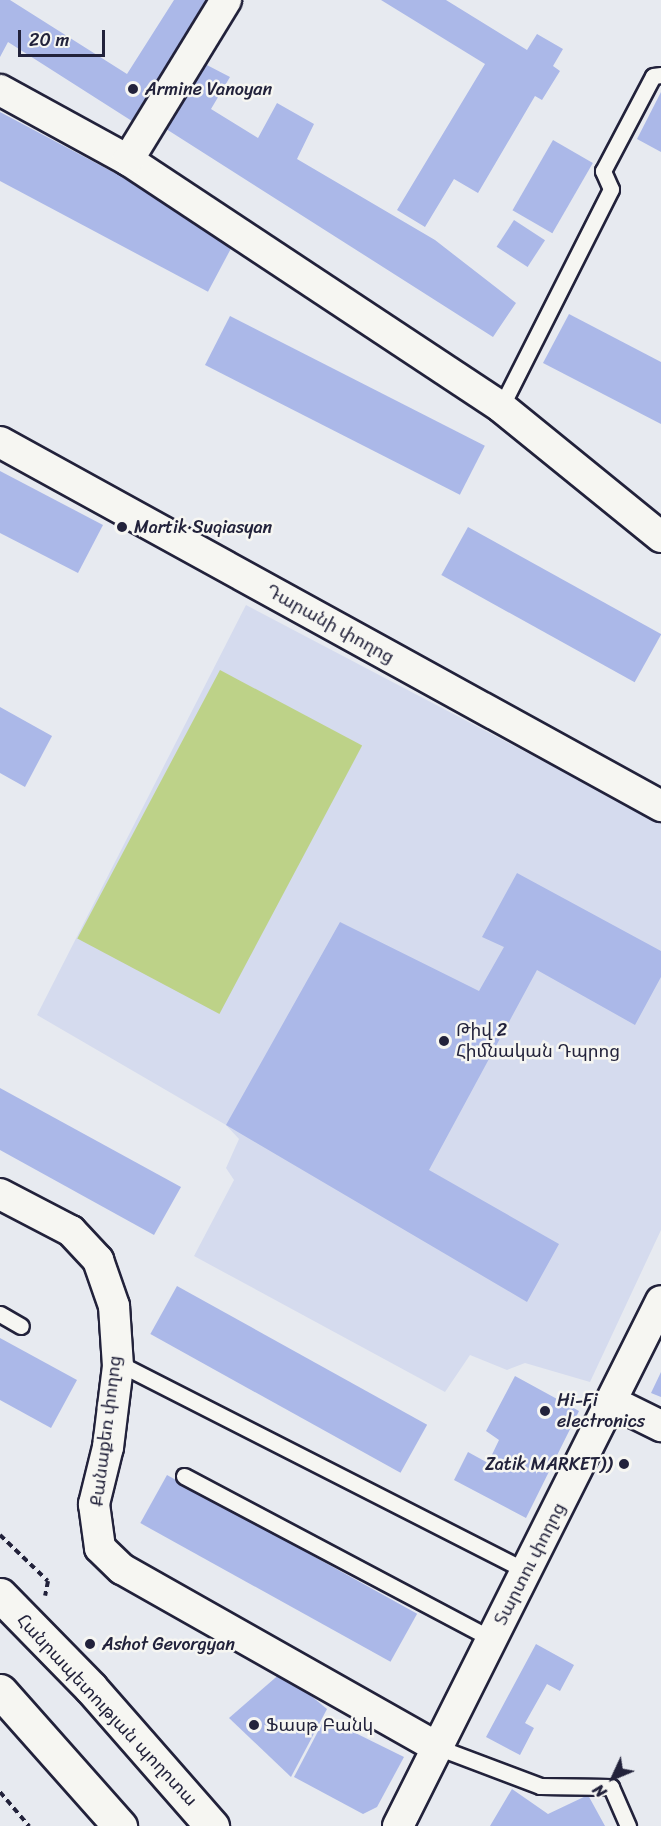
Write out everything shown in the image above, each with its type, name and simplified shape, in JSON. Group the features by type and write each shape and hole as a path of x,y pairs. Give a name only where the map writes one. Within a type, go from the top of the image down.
{"main road":[{"name":"Հանրապետության պողոտա","path":"0,1595 91,1688 212,1826"},
{"path":"0,1691 120,1826"}],"street":[{"path":"128,160 226,0"},
{"path":"0,90 128,160 501,407 661,537"},
{"name":"Դարանի փողոց","path":"0,442 661,806"},
{"name":"Քանաքեռ փողոց","path":"0,1194 71,1231 98,1260 114,1306 118,1363 108,1447 94,1504 100,1548 122,1569 437,1747"},
{"name":"Տարտու փողոց","path":"398,1826 661,1301"},
{"path":"612,1401 661,1426"}],"lane":[{"path":"501,407 611,189 603,171 653,76 661,75"},
{"path":"0,1314 21,1326"},
{"path":"118,1363 526,1571"},
{"path":"184,1476 492,1639"},
{"path":"437,1747 540,1786 611,1787 628,1826"}],"path":[{"path":"0,1535 48,1581 44,1600"},
{"path":"0,1792 29,1826"}],"shaded area":[{"path":"246,605 661,823 661,1230 590,1382 525,1363 507,1370 470,1355 445,1392 194,1256 234,1180 226,1168 239,1139 226,1125 37,1015"}],"green space":[{"path":"220,670 362,746 219,1014 77,938"}],"building":[{"path":"0,0 10,0 127,74 174,0 210,0 135,123 8,42 0,57"},
{"path":"381,0 446,0 527,50 537,34 563,49 553,66 560,71 542,100 535,96 478,193 454,179 425,227 397,210 485,64"},
{"path":"203,63 230,77 211,109 258,138 277,103 314,124 297,159 435,240 516,303 493,337 163,127"},
{"path":"661,92 661,152 637,139"},
{"path":"0,112 237,238 208,292 0,181"},
{"path":"553,140 593,163 552,233 512,210"},
{"path":"514,220 545,240 528,267 497,247"},
{"path":"569,314 661,362 661,424 543,363"},
{"path":"230,316 485,446 460,495 205,365"},
{"path":"0,471 103,525 78,573 0,533"},
{"path":"468,527 661,634 635,682 441,575"},
{"path":"0,707 52,736 25,787 0,773"},
{"path":"517,873 661,951 661,977 635,1025 537,970 429,1170 559,1244 527,1302 226,1125 340,922 479,991 504,947 482,937"},
{"path":"0,1088 181,1187 154,1235 0,1150"},
{"path":"177,1286 427,1425 400,1473 150,1334"},
{"path":"0,1338 77,1380 51,1428 0,1400"},
{"path":"661,1372 661,1397 651,1393"},
{"path":"515,1376 579,1411 526,1518 454,1480 468,1452 488,1463 499,1440 486,1431"},
{"path":"167,1475 417,1614 390,1662 140,1523"},
{"path":"536,1644 574,1665 560,1691 547,1684 525,1723 534,1728 520,1755 486,1737"},
{"path":"282,1672 327,1709 291,1777 229,1718"},
{"path":"325,1718 404,1757 377,1807 363,1814 294,1777"},
{"path":"512,1789 548,1814 588,1795 605,1826 490,1826"}],"place":[{"name":"Armine Vanoyan","path":"133,89"},
{"name":"Martik Suqiasyan","path":"122,527"},
{"name":"Թիվ 2 Հիմնական Դպրոց","path":"444,1041"},
{"name":"Hi-Fi electronics","path":"545,1411"},
{"name":"Zatik MARKET))","path":"624,1464"},
{"name":"Ashot Gevorgyan","path":"90,1644"},
{"name":"Ֆասթ Բանկ","path":"254,1725"}]}
